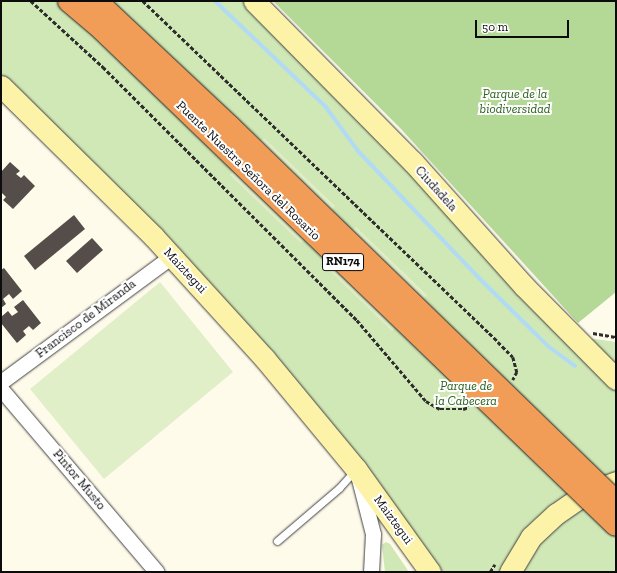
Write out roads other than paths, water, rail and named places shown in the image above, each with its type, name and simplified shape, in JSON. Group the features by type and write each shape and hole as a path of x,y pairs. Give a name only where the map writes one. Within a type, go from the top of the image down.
{"highway":[{"name":"Puente Nuestra Señora del Rosario","path":"69,1 102,29 616,525"},
{"name":"Puente Nuestra Señora del Rosario","path":"96,1 230,127 616,502"}],"main road":[{"name":"Ciudadela","path":"254,1 413,162 524,286 616,379"},
{"name":"Maiztegui","path":"1,86 114,196 172,256 265,359 356,469 430,572"},
{"path":"510,572 531,537 556,514 586,493 616,482"}],"street":[{"name":"Francisco de Miranda","path":"1,382 172,256"},
{"name":"Pintor Musto","path":"1,389 156,572"},
{"name":"Maiztegui","path":"356,469 372,534 371,572"}],"lane":[{"path":"277,541 339,488 356,469"}],"waterway":[{"path":"215,1 325,106 358,151 479,278 549,347 575,366"}],"park label":[{"name":"Parque de la biodiversidad","path":"515,102"},
{"name":"Parque de la Cabecera","path":"466,394"}]}
